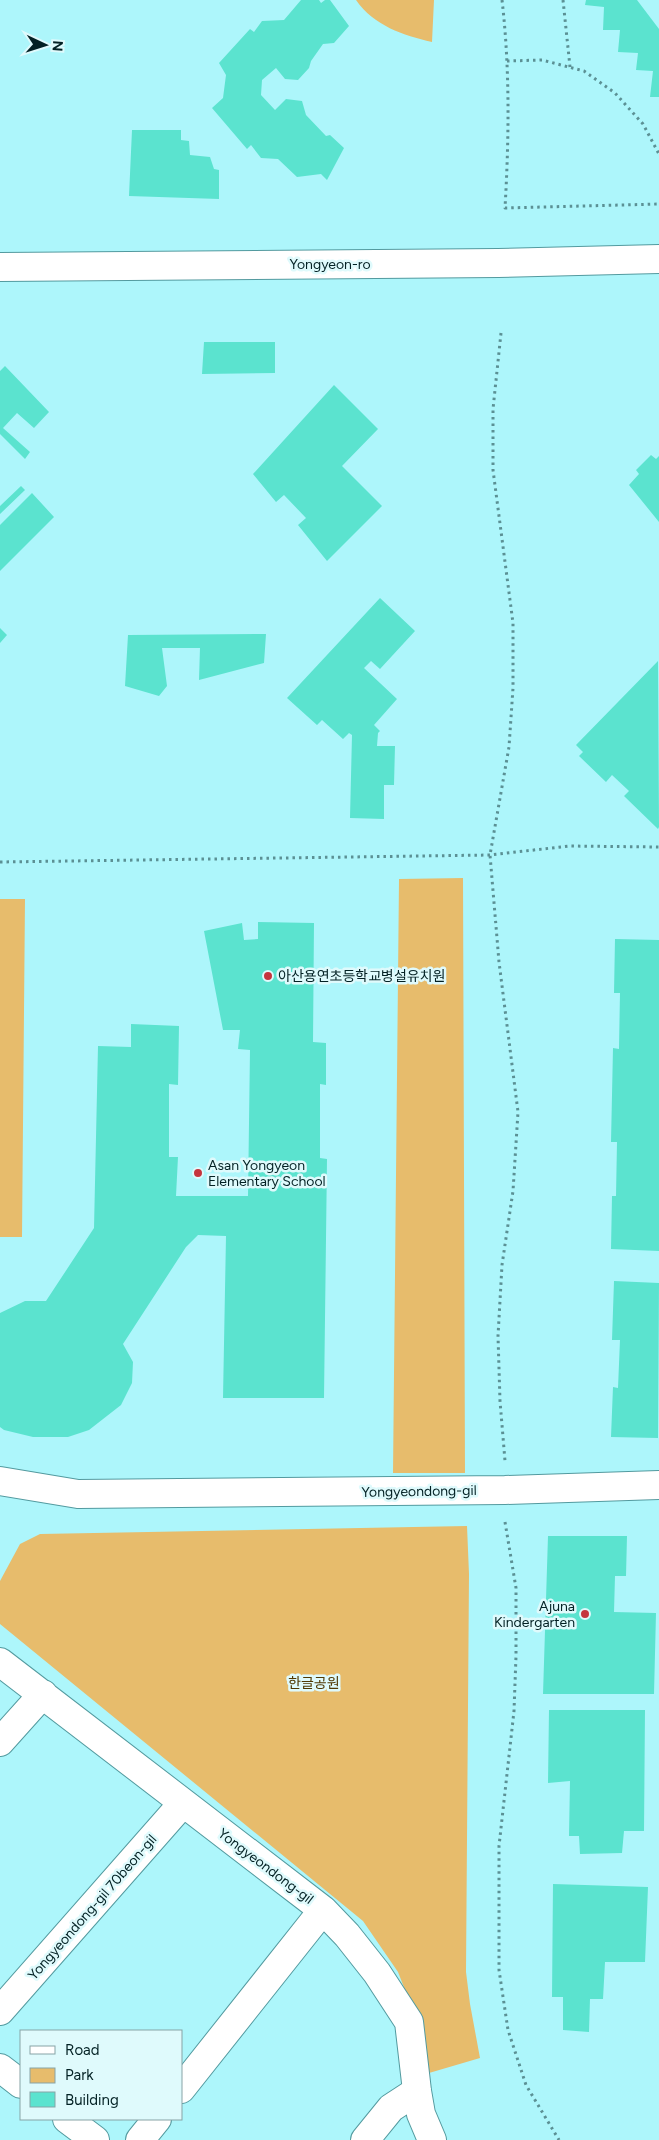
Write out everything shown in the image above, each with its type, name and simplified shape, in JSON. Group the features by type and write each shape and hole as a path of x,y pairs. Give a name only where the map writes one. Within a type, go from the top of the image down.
{"street":[{"name":"Yongyeon-ro","path":"0,267 498,263 659,259"},
{"name":"Yongyeondong-gil","path":"3,1489 78,1494 504,1490 659,1485"},
{"name":"Yongyeondong-gil","path":"0,1662 323,1910 347,1935 377,1973 409,2022 421,2114 432,2140"},
{"path":"0,1742 43,1694"},
{"name":"Yongyeondong-gil 70beon-gil","path":"0,2011 183,1803"},
{"path":"182,2087 323,1910"},
{"path":"0,2068 20,2083"},
{"path":"366,2140 391,2108 417,2091"},
{"path":"68,2120 94,2140"},
{"path":"140,2140 156,2120"}],"path":[{"path":"502,0 507,60 509,126 505,208 659,204"},
{"path":"563,0 570,67"},
{"path":"507,60 542,60 584,71 615,93 643,124 659,154"},
{"path":"501,333 493,409 492,470 513,624 513,688 509,748 490,854 500,971 518,1112 513,1191 502,1265 498,1336 500,1401 506,1470"},
{"path":"0,862 490,854 569,846 659,847"},
{"path":"505,1522 516,1588 516,1656 514,1711 499,1846 499,1970 508,2030 526,2085 559,2140"}],"green space":[{"path":"356,0 434,0 432,42 410,36 380,23 371,17"},
{"path":"463,878 465,1473 393,1473 399,879"},
{"path":"0,899 25,899 22,1237 0,1237"},
{"name":"한글공원","path":"467,1526 469,1574 466,1972 480,2058 429,2073 418,2023 398,1972 363,1921 0,1624 0,1581 20,1544 40,1534"}],"building":[{"path":"301,0 319,0 321,3 325,0 330,0 349,26 334,43 323,44 311,61 309,68 298,80 285,79 276,68 262,80 261,95 275,110 286,99 302,101 306,115 326,136 330,135 344,148 327,180 321,174 297,177 278,159 261,158 251,145 247,149 212,108 223,98 226,75 219,63 250,29 254,32 262,21 284,20"},
{"path":"586,0 637,0 659,29 659,97 650,97 653,71 636,70 638,53 618,52 620,30 603,30 604,7 585,5"},
{"path":"132,130 181,130 181,140 189,141 190,155 210,157 214,169 219,170 219,199 129,196"},
{"path":"204,342 275,342 275,373 202,374"},
{"path":"5,366 49,412 34,428 17,413 3,428 30,452 25,459 0,434 0,371"},
{"path":"334,385 378,429 342,466 382,506 327,561 298,525 306,518 284,495 276,502 253,474"},
{"path":"651,455 656,459 659,456 659,522 629,485 639,474 636,470"},
{"path":"21,486 25,490 0,514 0,506"},
{"path":"32,493 54,517 0,571 0,525"},
{"path":"380,598 415,631 380,669 371,661 364,668 397,699 374,725 380,731 378,733 377,746 395,746 394,785 384,785 384,819 350,818 352,735 349,733 343,739 322,720 317,725 287,698"},
{"path":"0,628 7,635 0,643"},
{"path":"266,634 264,663 199,680 200,648 162,648 167,686 159,696 125,686 128,635"},
{"path":"658,661 658,829 624,796 629,791 612,775 606,782 579,756 583,752 576,745"},
{"path":"258,922 314,923 313,1042 326,1043 326,1085 320,1084 320,1158 327,1159 324,1398 223,1398 226,1236 198,1235 186,1247 123,1344 133,1362 132,1383 121,1405 89,1430 68,1437 33,1437 4,1430 0,1427 0,1313 25,1301 46,1301 94,1228 98,1046 131,1047 131,1024 179,1026 178,1085 169,1084 169,1157 178,1157 176,1196 248,1196 250,1050 238,1049 240,1030 223,1030 204,931 242,923 244,940 258,939"},
{"path":"615,939 659,940 659,1251 611,1249 612,1196 616,1196 617,1142 611,1142 613,1048 619,1049 620,993 614,993"},
{"path":"614,1281 659,1283 658,1438 611,1437 613,1387 618,1388 620,1340 612,1340"},
{"path":"548,1536 627,1536 626,1576 615,1576 614,1612 656,1613 654,1694 543,1694"},
{"path":"549,1710 645,1710 644,1831 624,1831 622,1853 580,1854 579,1836 569,1836 570,1781 548,1783"},
{"path":"553,1884 648,1887 645,1962 605,1962 603,1999 590,1999 589,2032 563,2030 563,1997 552,1997"}],"place":[{"name":"아산용연초등학교병설유치원","path":"268,976"},
{"name":"Asan Yongyeon Elementary School","path":"198,1173"},
{"name":"Ajuna Kindergarten","path":"585,1614"}]}
